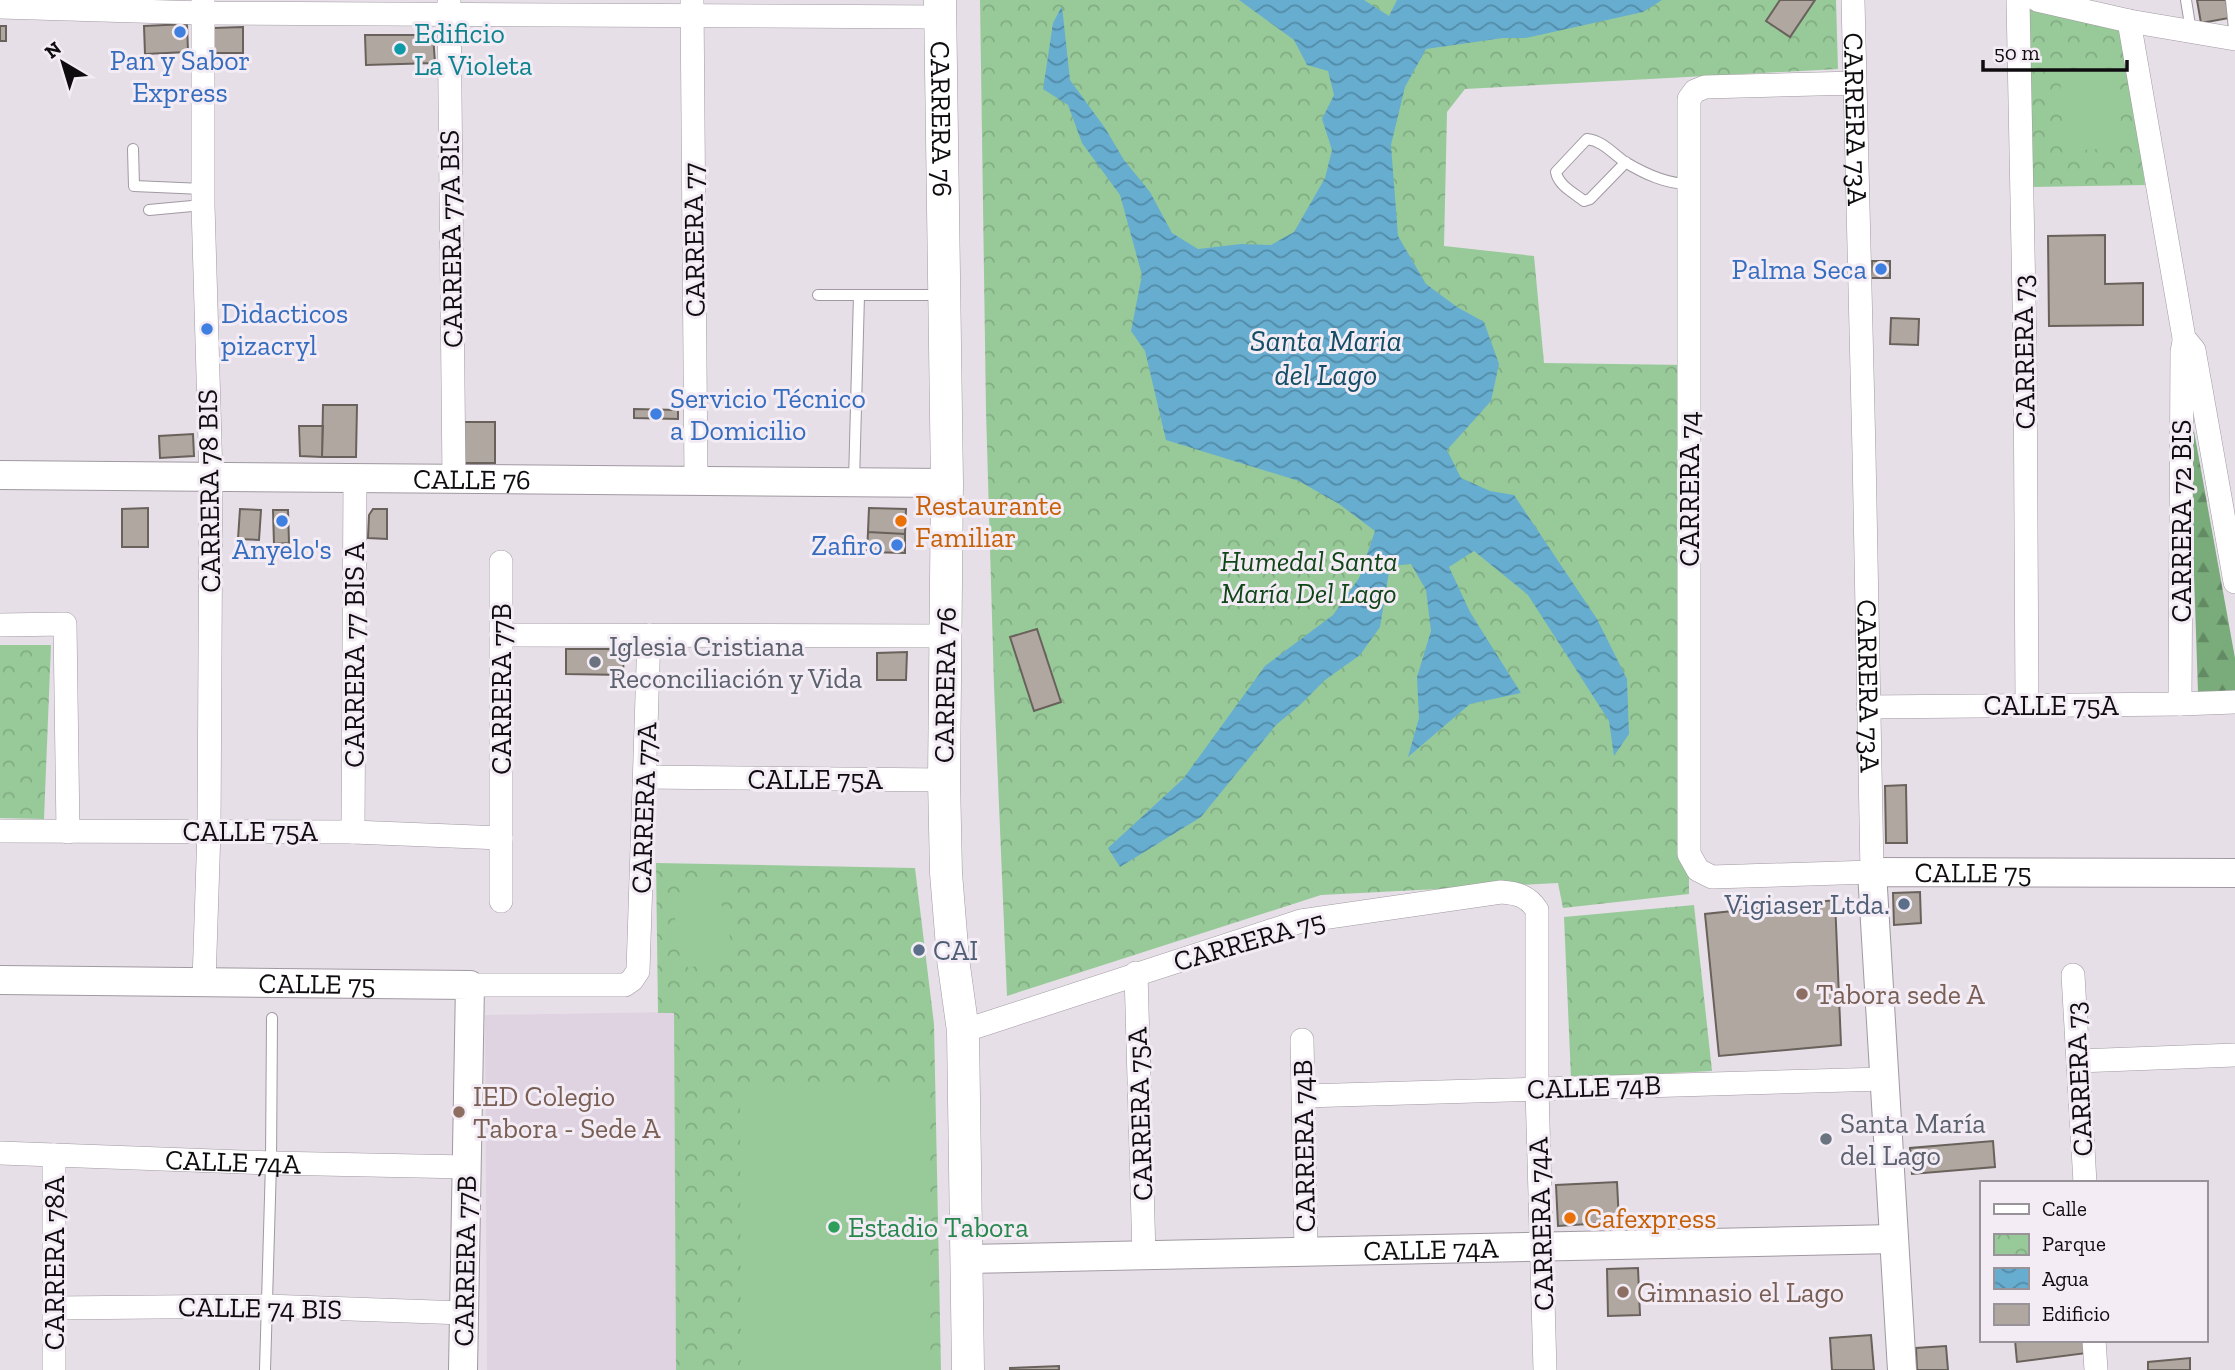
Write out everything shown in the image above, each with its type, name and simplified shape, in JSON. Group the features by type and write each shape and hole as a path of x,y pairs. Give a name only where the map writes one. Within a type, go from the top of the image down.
{"main road":[{"name":"CARRERA 76","path":"940,8 947,483 944,780 946,873 953,959 963,1031 968,1370"}],"street":[{"name":"CARRERA 73A","path":"1853,0 1872,872 1902,1370"},
{"name":"CARRERA 73","path":"2018,0 2027,705"},
{"path":"2037,0 2235,39"},
{"name":"CARRERA 78 BIS","path":"203,6 203,197 211,477 209,830 204,982"},
{"name":"CARRERA 77A BIS","path":"449,6 454,479"},
{"path":"0,7 940,8"},
{"name":"CARRERA 77","path":"692,7 696,481"},
{"name":"CARRERA 72 BIS","path":"2129,20 2185,338 2182,365 2180,705"},
{"name":"CARRERA 74","path":"1712,877 1698,870 1689,854 1689,99 1695,91 1705,87 1855,83"},
{"name":"CARRERA 72 BIS","path":"2185,338 2194,350 2235,582"},
{"name":"CALLE 76","path":"0,475 947,483"},
{"name":"CARRERA 77 BIS A","path":"353,832 355,478"},
{"name":"CARRERA 77B","path":"501,562 501,901"},
{"path":"0,625 65,624 68,832"},
{"path":"501,635 946,636"},
{"name":"CARRERA 77A","path":"632,980 638,971 649,635"},
{"name":"CALLE 75A","path":"1867,708 2180,705 2235,702"},
{"name":"CALLE 75A","path":"645,777 944,780"},
{"name":"CALLE 75A","path":"0,831 353,832 500,838"},
{"name":"CALLE 75","path":"1712,877 1872,872 2235,873"},
{"name":"CARRERA 75","path":"963,1031 1301,921 1501,892 1518,893 1532,903 1537,911"},
{"name":"CARRERA 74A","path":"1537,911 1537,1089 1545,1370"},
{"name":"CARRERA 75A","path":"1136,974 1144,1255"},
{"name":"CARRERA 73","path":"2073,975 2085,1181"},
{"name":"CALLE 75","path":"0,980 625,985 632,980"},
{"name":"CARRERA 77B","path":"463,1370 470,985"},
{"name":"CARRERA 74B","path":"1302,1040 1306,1252"},
{"path":"2078,1061 2235,1055"},
{"name":"CALLE 74B","path":"1304,1096 1884,1079"},
{"name":"CALLE 74A","path":"0,1153 467,1167"},
{"name":"CARRERA 78A","path":"54,1156 54,1370"},
{"name":"CALLE 74A","path":"967,1259 1894,1239"},
{"name":"CALLE 74 BIS","path":"56,1308 266,1306 464,1312"},
{"path":"2095,1342 2096,1370"}],"lane":[{"path":"2186,0 2191,31"},
{"path":"2231,0 2235,39"},
{"path":"1626,162 1590,200 1584,201 1556,176 1556,172 1587,139 1597,140 1626,162 1660,180 1689,184"},
{"path":"133,149 134,186 203,197"},
{"path":"149,210 203,197"},
{"path":"818,295 943,295"},
{"path":"854,482 859,295"},
{"path":"265,1370 272,1018"}],"shaded area":[{"path":"674,1012 676,1370 487,1370 485,1015"}],"green space":[{"name":"Humedal Santa María Del Lago","path":"980,0 1836,0 1838,69 1465,89 1447,112 1444,246 1534,256 1544,363 1688,365 1689,894 1563,908 1558,883 1321,895 1007,996 986,411"},
{"path":"2026,7 2124,26 2145,185 2032,187"},
{"path":"2119,68 2122,148 2063,151 2060,70"},
{"path":"2188,398 2235,658 2235,694 2198,692"},
{"path":"0,645 51,645 44,819 0,818"},
{"path":"656,863 915,868 934,1024 941,1370 676,1370 674,1013 658,1013"},
{"path":"716,883 735,956 688,968 669,895"},
{"path":"1694,905 1712,1071 1571,1078 1564,917"},
{"name":"Estadio Tabora","path":"926,1082 929,1370 741,1370 740,1083"}],"water":[{"name":"Santa Maria del Lago","path":"1239,0 1364,0 1389,16 1397,0 1662,0 1643,12 1526,38 1503,38 1426,49 1405,87 1391,145 1398,236 1426,284 1457,307 1484,322 1499,364 1491,401 1447,450 1461,478 1490,491 1514,495 1597,619 1627,679 1629,734 1614,756 1609,721 1528,595 1474,551 1449,567 1470,612 1521,693 1470,704 1408,757 1419,718 1417,677 1431,631 1426,590 1411,564 1390,566 1380,627 1360,655 1325,680 1276,725 1201,817 1120,867 1108,848 1183,779 1265,666 1333,615 1359,578 1375,531 1339,504 1299,481 1166,440 1145,351 1131,331 1142,275 1120,195 1082,143 1068,105 1043,89 1053,23 1062,6 1070,80 1105,128 1124,160 1150,192 1172,233 1198,249 1241,244 1271,245 1294,232 1325,178 1332,150 1322,119 1334,95 1328,71 1307,65 1294,40"}],"building":[{"path":"1780,0 1815,0 1790,37 1766,21"},
{"path":"2197,0 2226,0 2229,18 2201,23"},
{"path":"187,24 188,52 145,54 144,26"},
{"path":"0,26 6,26 6,41 0,41"},
{"path":"243,27 243,53 213,53 213,28"},
{"name":"Edificio La Violeta","path":"365,35 433,35 435,63 366,65"},
{"path":"2105,235 2105,284 2143,283 2143,325 2049,326 2048,236"},
{"name":"Palma Seca","path":"1872,261 1890,261 1890,278 1871,278"},
{"path":"1891,318 1919,319 1918,345 1890,344"},
{"path":"323,405 357,405 356,457 322,457"},
{"name":"Servicio Técnico a Domicilio","path":"634,409 678,410 678,419 634,418"},
{"path":"461,422 495,422 495,463 461,463"},
{"path":"299,426 323,426 322,457 300,456"},
{"path":"193,434 194,456 160,458 159,436"},
{"path":"148,508 148,547 122,547 122,509"},
{"path":"869,508 906,509 905,534 868,532"},
{"path":"240,509 261,510 259,540 238,539"},
{"path":"373,509 387,509 387,539 368,538 369,515"},
{"path":"273,510 288,510 289,543 274,544"},
{"path":"868,532 905,534 905,553 867,552"},
{"path":"1037,629 1061,702 1034,711 1010,637"},
{"name":"Iglesia Cristiana Reconciliación y Vida","path":"566,649 624,649 623,675 566,674"},
{"path":"907,652 906,680 877,680 877,653"},
{"path":"1906,785 1907,843 1886,843 1885,786"},
{"path":"1920,892 1921,923 1894,925 1893,893"},
{"path":"1835,900 1841,1045 1719,1056 1705,914"},
{"path":"1993,1141 1995,1167 1912,1174 1910,1148"},
{"path":"1617,1182 1619,1222 1558,1226 1556,1185"},
{"name":"Gimnasio el Lago","path":"1638,1268 1640,1315 1608,1316 1607,1269"},
{"path":"1871,1335 1874,1370 1832,1370 1830,1338"},
{"path":"2015,1342 2086,1342 2087,1353 2017,1362"},
{"path":"1946,1346 1948,1370 1917,1370 1916,1348"},
{"path":"2190,1358 2190,1370 2148,1370 2148,1362"},
{"path":"1059,1366 1059,1370 1010,1370 1010,1368"}],"place":[{"name":"Pan y Sabor Express","path":"180,32"},
{"name":"Edificio La Violeta","path":"400,49"},
{"name":"Palma Seca","path":"1881,269"},
{"name":"Didacticos pizacryl","path":"207,329"},
{"name":"Servicio Técnico a Domicilio","path":"656,414"},
{"name":"Anyelo's","path":"282,521"},
{"name":"Restaurante Familiar","path":"901,521"},
{"name":"Zafiro","path":"897,545"},
{"name":"Iglesia Cristiana Reconciliación y Vida","path":"595,662"},
{"name":"Vigiaser Ltda.","path":"1904,904"},
{"name":"CAI","path":"919,950"},
{"name":"Tabora sede A","path":"1802,994"},
{"name":"IED Colegio Tabora - Sede A","path":"459,1112"},
{"name":"Santa María del Lago","path":"1826,1139"},
{"name":"Cafexpress","path":"1570,1218"},
{"name":"Estadio Tabora","path":"834,1227"},
{"name":"Gimnasio el Lago","path":"1623,1292"}]}
